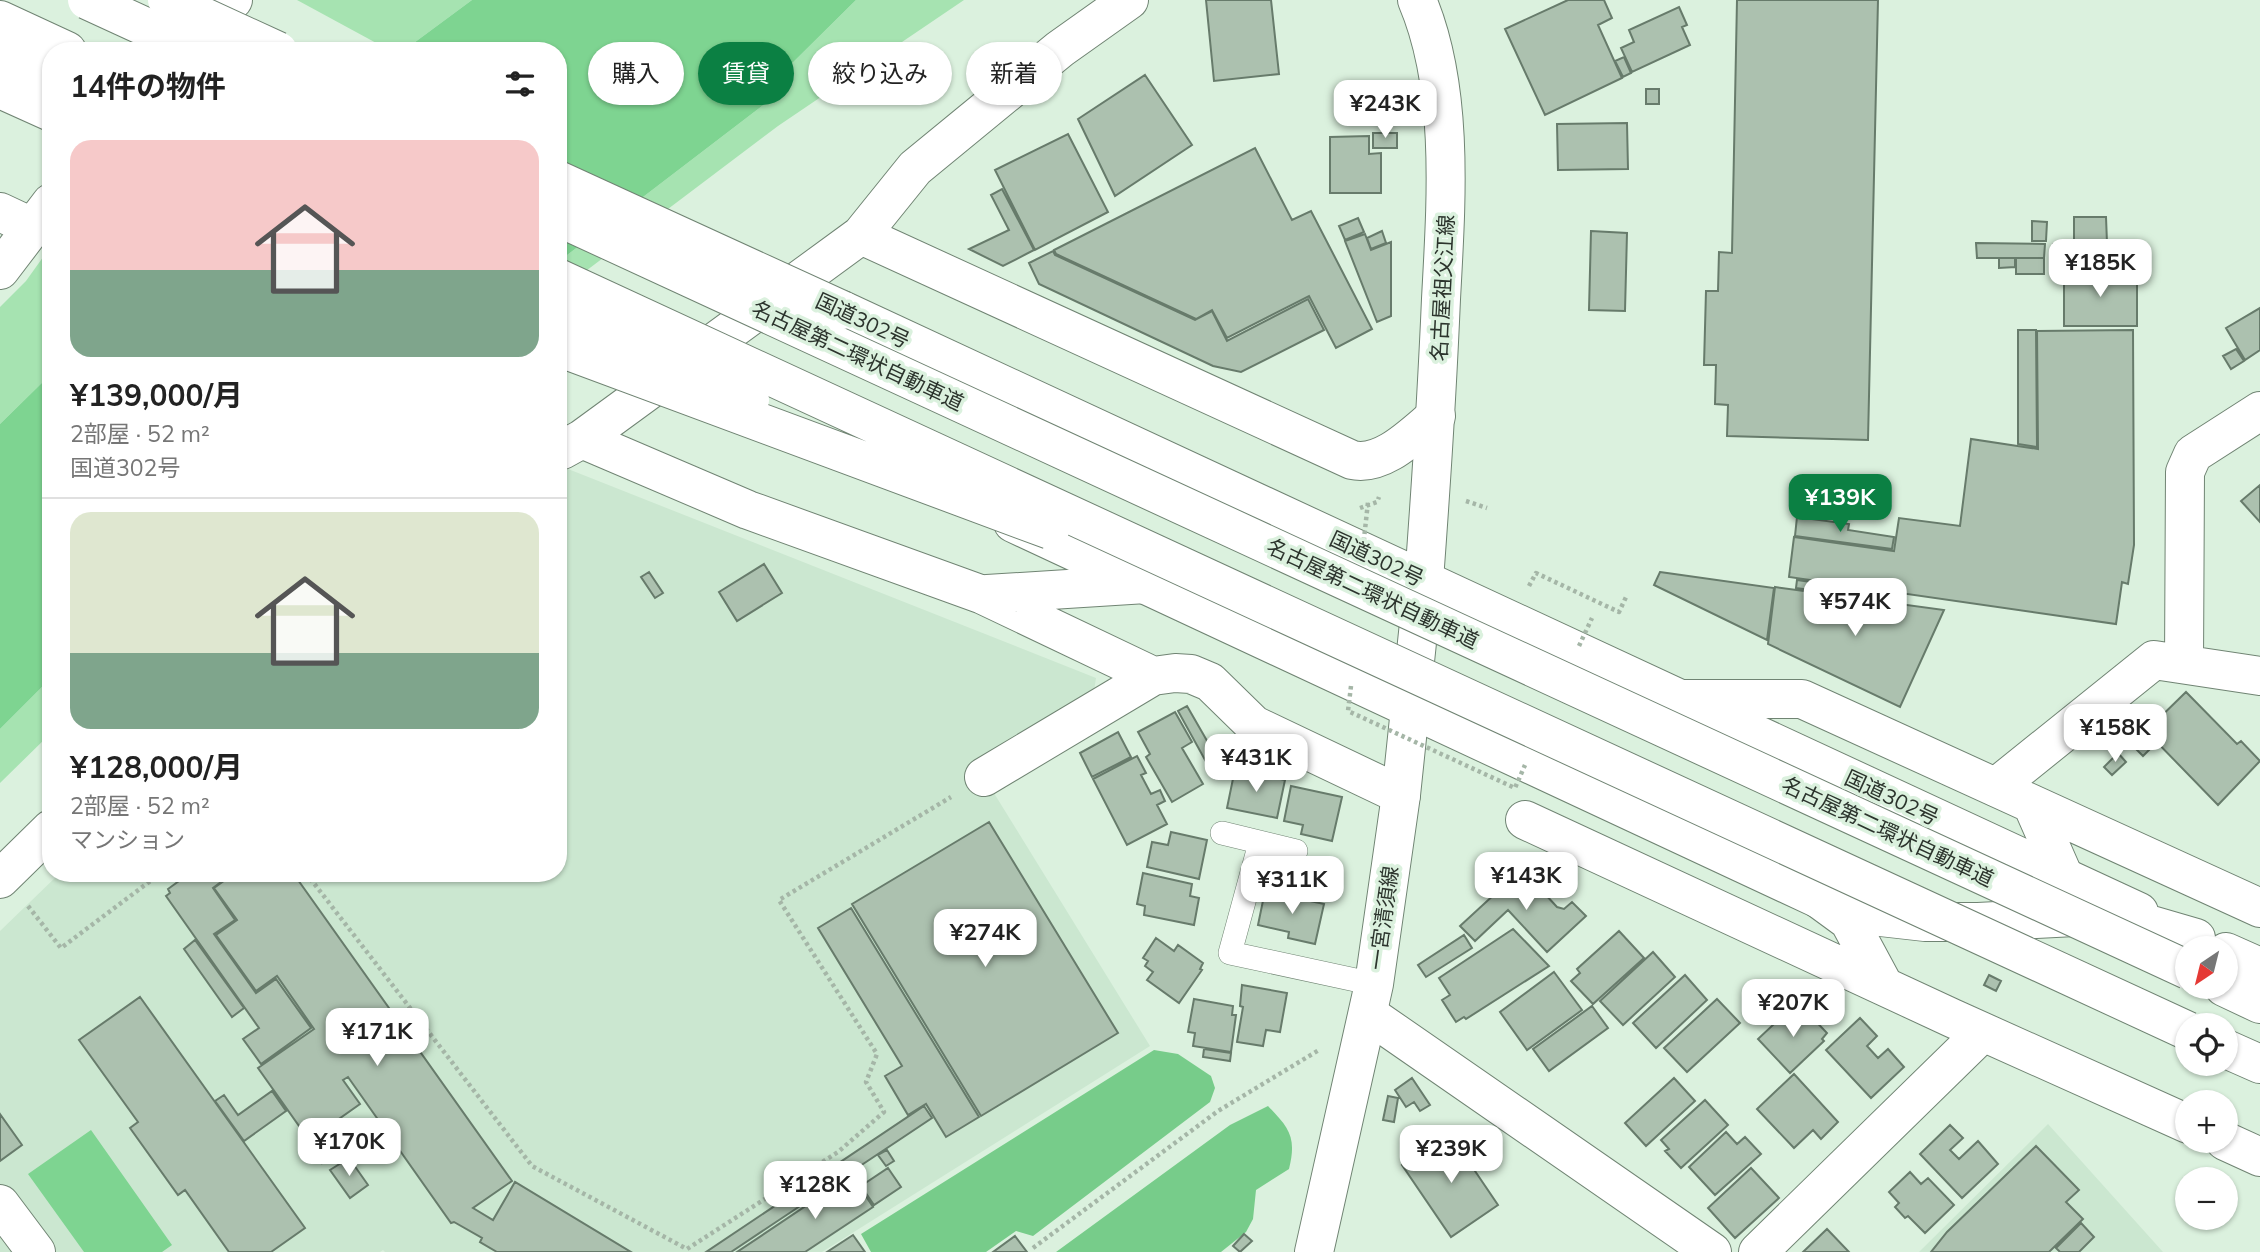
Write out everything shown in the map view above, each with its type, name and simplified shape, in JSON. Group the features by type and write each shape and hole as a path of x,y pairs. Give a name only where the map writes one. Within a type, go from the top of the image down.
{"main road":[{"path":"88,0 179,42"},
{"path":"167,0 258,42"},
{"path":"159,42 233,0"},
{"path":"570,446 861,235 915,168 1060,50 1129,0"},
{"name":"名古屋祖父江線","path":"1416,0 1424,18 1440,90 1446,182 1436,416 1424,580"},
{"path":"0,20 48,42"},
{"path":"0,56 42,75"},
{"path":"0,89 42,109"},
{"name":"国道302号","path":"567,184 2064,877 2176,936"},
{"path":"0,270 28,214"},
{"name":"名古屋第二環状自動車道","path":"567,221 2175,938"},
{"path":"861,235 1352,460 1360,462 1376,459 1398,447 1436,416"},
{"path":"567,282 2175,1025"},
{"name":"国道302号","path":"567,316 1819,899 1872,916 1925,922 2094,916 2141,922 2175,937"},
{"path":"567,349 1328,633"},
{"path":"2184,664 2185,472 2193,454 2260,411"},
{"path":"570,446 983,595 1153,676"},
{"name":"一宮清須線","path":"1314,1252 1369,1006 1401,795 1424,580"},
{"path":"983,595 1146,584"},
{"path":"1996,787 2154,660 2260,676"},
{"path":"984,776 1153,676 1175,673 1191,674 1210,682 1254,725 1401,795"},
{"path":"1681,699 1802,699 2260,908"},
{"path":"2032,804 2064,877"},
{"path":"1525,820 2175,1118"},
{"path":"2,878 42,838"},
{"path":"1819,899 1849,921 1884,986"},
{"name":"国道302号","path":"2238,961 2260,967"},
{"path":"2238,994 2260,1004"},
{"path":"1369,1006 1712,1252"},
{"path":"1758,1252 1983,1032"},
{"path":"2238,1054 2260,1064"},
{"path":"2238,1147 2260,1157"},
{"path":"0,1204 36,1252"}],"lane":[{"path":"1222,833 1296,851"},
{"path":"1260,843 1230,953 1369,1006"}],"path":[{"path":"1539,592 1529,586 1536,573 1619,612 1627,595"},
{"path":"1582,613 1592,618"},
{"path":"313,882 532,1166 687,1249 838,1152 884,1112 866,1082 877,1054 779,900 984,776"},
{"path":"2,878 61,948 149,882"},
{"path":"1033,1248 1218,1111 1369,1006"}],"shaded area":[{"path":"297,0 472,0 415,42 374,42"},
{"path":"472,0 856,0 814,42 808,42 808,47 794,61 794,42 698,42 698,105 763,105 567,255 567,42 415,42"},
{"path":"856,0 964,0 902,42 814,42"},
{"path":"808,47 809,105 567,285 567,255 763,105 794,105 794,61"},
{"path":"42,259 42,383 0,424 0,307 26,281"},
{"path":"42,383 42,687 0,729 0,424"},
{"path":"567,469 1096,678 1094,691 984,777 1150,1046 822,1252 0,1252 0,931 51,882 567,882"},
{"path":"42,687 42,742 0,783 0,729"},
{"path":"1154,1050 1178,1054 1211,1076 1215,1088 1210,1102 1033,1236 1016,1231 986,1252 871,1252 861,1234"},
{"path":"1268,1106 1289,1134 1292,1149 1289,1169 1256,1190 1253,1219 1246,1232 1221,1252 1056,1252 1230,1125"},
{"path":"2048,1124 2163,1252 1919,1252"},
{"path":"91,1130 172,1245 162,1252 84,1252 28,1174"}],"building":[{"path":"1206,0 1271,0 1279,74 1214,81"},
{"path":"1568,0 1604,0 1612,18 1598,25 1622,78 1545,115 1505,29"},
{"path":"1737,0 1878,0 1868,440 1727,436 1728,405 1715,404 1716,365 1704,365 1706,291 1718,291 1719,252 1732,253"},
{"path":"1679,7 1687,25 1682,27 1690,45 1632,72 1621,48 1634,42 1629,30"},
{"path":"1624,57 1631,73 1623,77 1615,61"},
{"path":"1145,75 1192,145 1115,196 1078,119"},
{"path":"1646,89 1659,89 1659,104 1646,104"},
{"path":"1627,123 1628,169 1558,170 1557,124"},
{"path":"1373,133 1397,133 1397,148 1373,148"},
{"path":"1068,134 1108,212 1035,250 995,170"},
{"path":"1369,136 1369,154 1381,153 1381,193 1330,193 1330,137"},
{"path":"1255,148 1292,220 1311,211 1372,329 1336,348 1309,296 1227,338 1212,310 1196,319 1056,254 1054,250"},
{"path":"1002,189 1034,250 1003,266 969,249 1009,230 991,195"},
{"path":"2074,217 2106,217 2107,243 2074,242"},
{"path":"1358,218 1364,232 1345,240 1339,226"},
{"path":"2032,221 2047,222 2046,241 2032,241"},
{"path":"1382,231 1386,243 1371,249 1367,238"},
{"path":"1591,231 1627,233 1625,311 1589,310"},
{"path":"1365,234 1371,250 1391,242 1391,316 1377,322 1345,241"},
{"path":"1976,243 2045,244 2044,258 1977,258"},
{"path":"2053,244 2096,244 2096,258 2053,258"},
{"path":"2114,245 2125,245 2125,259 2114,259"},
{"path":"1053,251 1055,255 1195,320 1212,311 1227,341 1308,299 1324,330 1241,372 1213,366 1039,284 1029,263"},
{"path":"1999,258 2015,258 2015,267 1999,268"},
{"path":"2016,258 2044,258 2044,274 2016,274"},
{"path":"2064,272 2137,272 2137,326 2064,326"},
{"path":"2260,308 2260,350 2245,360 2226,328"},
{"path":"2018,330 2036,330 2037,447 2018,444"},
{"path":"2133,330 2134,545 2128,584 2122,582 2116,624 1789,577 1794,537 1894,551 1899,518 1960,526 1971,439 2038,449 2037,331"},
{"path":"2236,349 2244,361 2231,369 2223,356"},
{"path":"2260,485 2260,522 2241,501"},
{"path":"1797,517 1849,524 1848,530 1894,537 1892,549 1795,536"},
{"path":"764,564 782,593 737,621 719,592"},
{"path":"649,572 663,593 655,598 641,577"},
{"path":"1660,572 1774,588 1767,640 1654,585"},
{"path":"1797,580 1847,587 1845,595 1796,588"},
{"path":"1775,587 1944,610 1900,707 1768,644"},
{"path":"2186,692 2237,744 2241,741 2260,761 2218,805 2146,731"},
{"path":"1187,706 1225,772 1215,778 1178,711"},
{"path":"1175,712 1192,742 1182,748 1203,784 1172,802 1146,757 1150,754 1138,732"},
{"path":"1118,732 1131,757 1092,777 1080,753"},
{"path":"2142,737 2152,747 2143,756 2133,746"},
{"path":"2118,753 2126,762 2112,775 2104,767"},
{"path":"1137,756 1146,773 1141,775 1151,794 1160,790 1165,801 1157,805 1167,824 1127,845 1093,779"},
{"path":"1235,769 1285,780 1277,818 1227,808"},
{"path":"1291,786 1342,797 1332,841 1301,834 1303,825 1284,821"},
{"path":"989,822 1118,1033 981,1116 852,904"},
{"path":"1171,832 1207,840 1199,879 1147,867 1152,842 1168,845"},
{"path":"1522,869 1557,907 1564,909 1572,902 1586,916 1547,952 1508,910 1475,941 1460,926"},
{"path":"1143,873 1192,884 1190,896 1199,898 1194,925 1144,915 1145,906 1137,904"},
{"path":"178,882 221,882 213,888 235,920 214,934 256,993 276,979 311,1028 261,1064 243,1039 259,1028 166,896 170,893 168,889"},
{"path":"222,882 299,882 512,1181 473,1208 493,1220 515,1182 631,1252 497,1252 480,1242 482,1238 454,1222 451,1223 348,1077 343,1080 360,1104 309,1140 258,1068 314,1029 277,976 256,991 216,935 237,920 214,888"},
{"path":"1265,891 1324,904 1315,944 1288,938 1289,932 1258,925"},
{"path":"851,908 979,1117 946,1137 926,1104 908,1115 885,1076 902,1066 818,928"},
{"path":"1513,929 1549,966 1466,1019 1464,1017 1456,1022 1442,1000 1450,995 1439,978"},
{"path":"1619,931 1644,958 1593,1004 1571,981 1580,973 1577,969"},
{"path":"1464,935 1472,948 1426,977 1418,965"},
{"path":"1156,938 1174,951 1178,945 1203,963 1200,969 1202,970 1179,1003 1147,980 1153,972 1145,966 1148,961 1143,958"},
{"path":"195,940 244,1008 232,1017 184,949"},
{"path":"1653,952 1675,977 1623,1025 1600,1001"},
{"path":"1554,972 1582,1010 1527,1050 1500,1012"},
{"path":"1685,975 1707,1000 1656,1048 1633,1023"},
{"path":"1989,975 2001,981 1996,991 1984,985"},
{"path":"1242,985 1287,993 1280,1032 1266,1030 1263,1046 1237,1042 1243,1007 1240,1006"},
{"path":"140,997 305,1228 271,1252 229,1252 185,1190 178,1195 130,1128 138,1122 79,1040"},
{"path":"1194,999 1233,1006 1232,1015 1236,1015 1231,1052 1193,1046 1195,1033 1188,1032"},
{"path":"1717,999 1740,1023 1687,1072 1664,1048"},
{"path":"1592,1006 1608,1028 1549,1071 1533,1049"},
{"path":"1792,1007 1801,1016 1806,1011 1827,1033 1822,1039 1824,1041 1790,1073 1758,1039"},
{"path":"1860,1018 1877,1036 1867,1046 1878,1058 1888,1049 1904,1067 1871,1098 1826,1050"},
{"path":"1204,1049 1231,1053 1230,1061 1203,1057"},
{"path":"1794,1074 1838,1122 1821,1139 1813,1130 1794,1148 1757,1109"},
{"path":"1412,1078 1430,1105 1420,1111 1414,1102 1406,1107 1395,1090"},
{"path":"1674,1078 1695,1101 1646,1146 1625,1123"},
{"path":"272,1091 286,1111 244,1141 215,1101 224,1095 238,1115"},
{"path":"1388,1096 1398,1098 1394,1122 1383,1120"},
{"path":"1705,1100 1728,1125 1681,1168 1665,1151 1669,1149 1661,1140"},
{"path":"924,1106 932,1118 731,1252 706,1252"},
{"path":"0,1114 22,1145 0,1161"},
{"path":"337,1125 344,1135 335,1142 327,1131"},
{"path":"1950,1125 1963,1138 1950,1150 1959,1159 1978,1141 1998,1164 1962,1198 1920,1154"},
{"path":"1726,1132 1737,1144 1745,1137 1761,1154 1715,1195 1689,1167"},
{"path":"1448,1135 1460,1153 1469,1146 1482,1166 1475,1171 1498,1205 1451,1237 1402,1165"},
{"path":"323,1137 335,1154 322,1163 310,1146"},
{"path":"373,1138 380,1148 364,1159 358,1148"},
{"path":"2036,1146 2079,1190 2066,1202 2083,1219 2049,1252 1931,1252 1947,1232"},
{"path":"887,1150 894,1161 886,1166 878,1155"},
{"path":"349,1158 368,1185 350,1198 330,1170"},
{"path":"888,1168 901,1187 874,1205 861,1186"},
{"path":"1751,1168 1779,1198 1735,1238 1708,1208"},
{"path":"1910,1172 1921,1184 1928,1178 1954,1205 1925,1233 1895,1207 1899,1203 1889,1192"},
{"path":"852,1175 873,1207 805,1252 737,1252"},
{"path":"2081,1223 2094,1237 2079,1252 2060,1252 2056,1248"},
{"path":"1827,1229 1849,1252 1803,1252"},
{"path":"1244,1234 1252,1241 1240,1252 1233,1246"},
{"path":"853,1235 865,1252 827,1252"},
{"path":"1015,1236 1027,1252 993,1252"}]}
